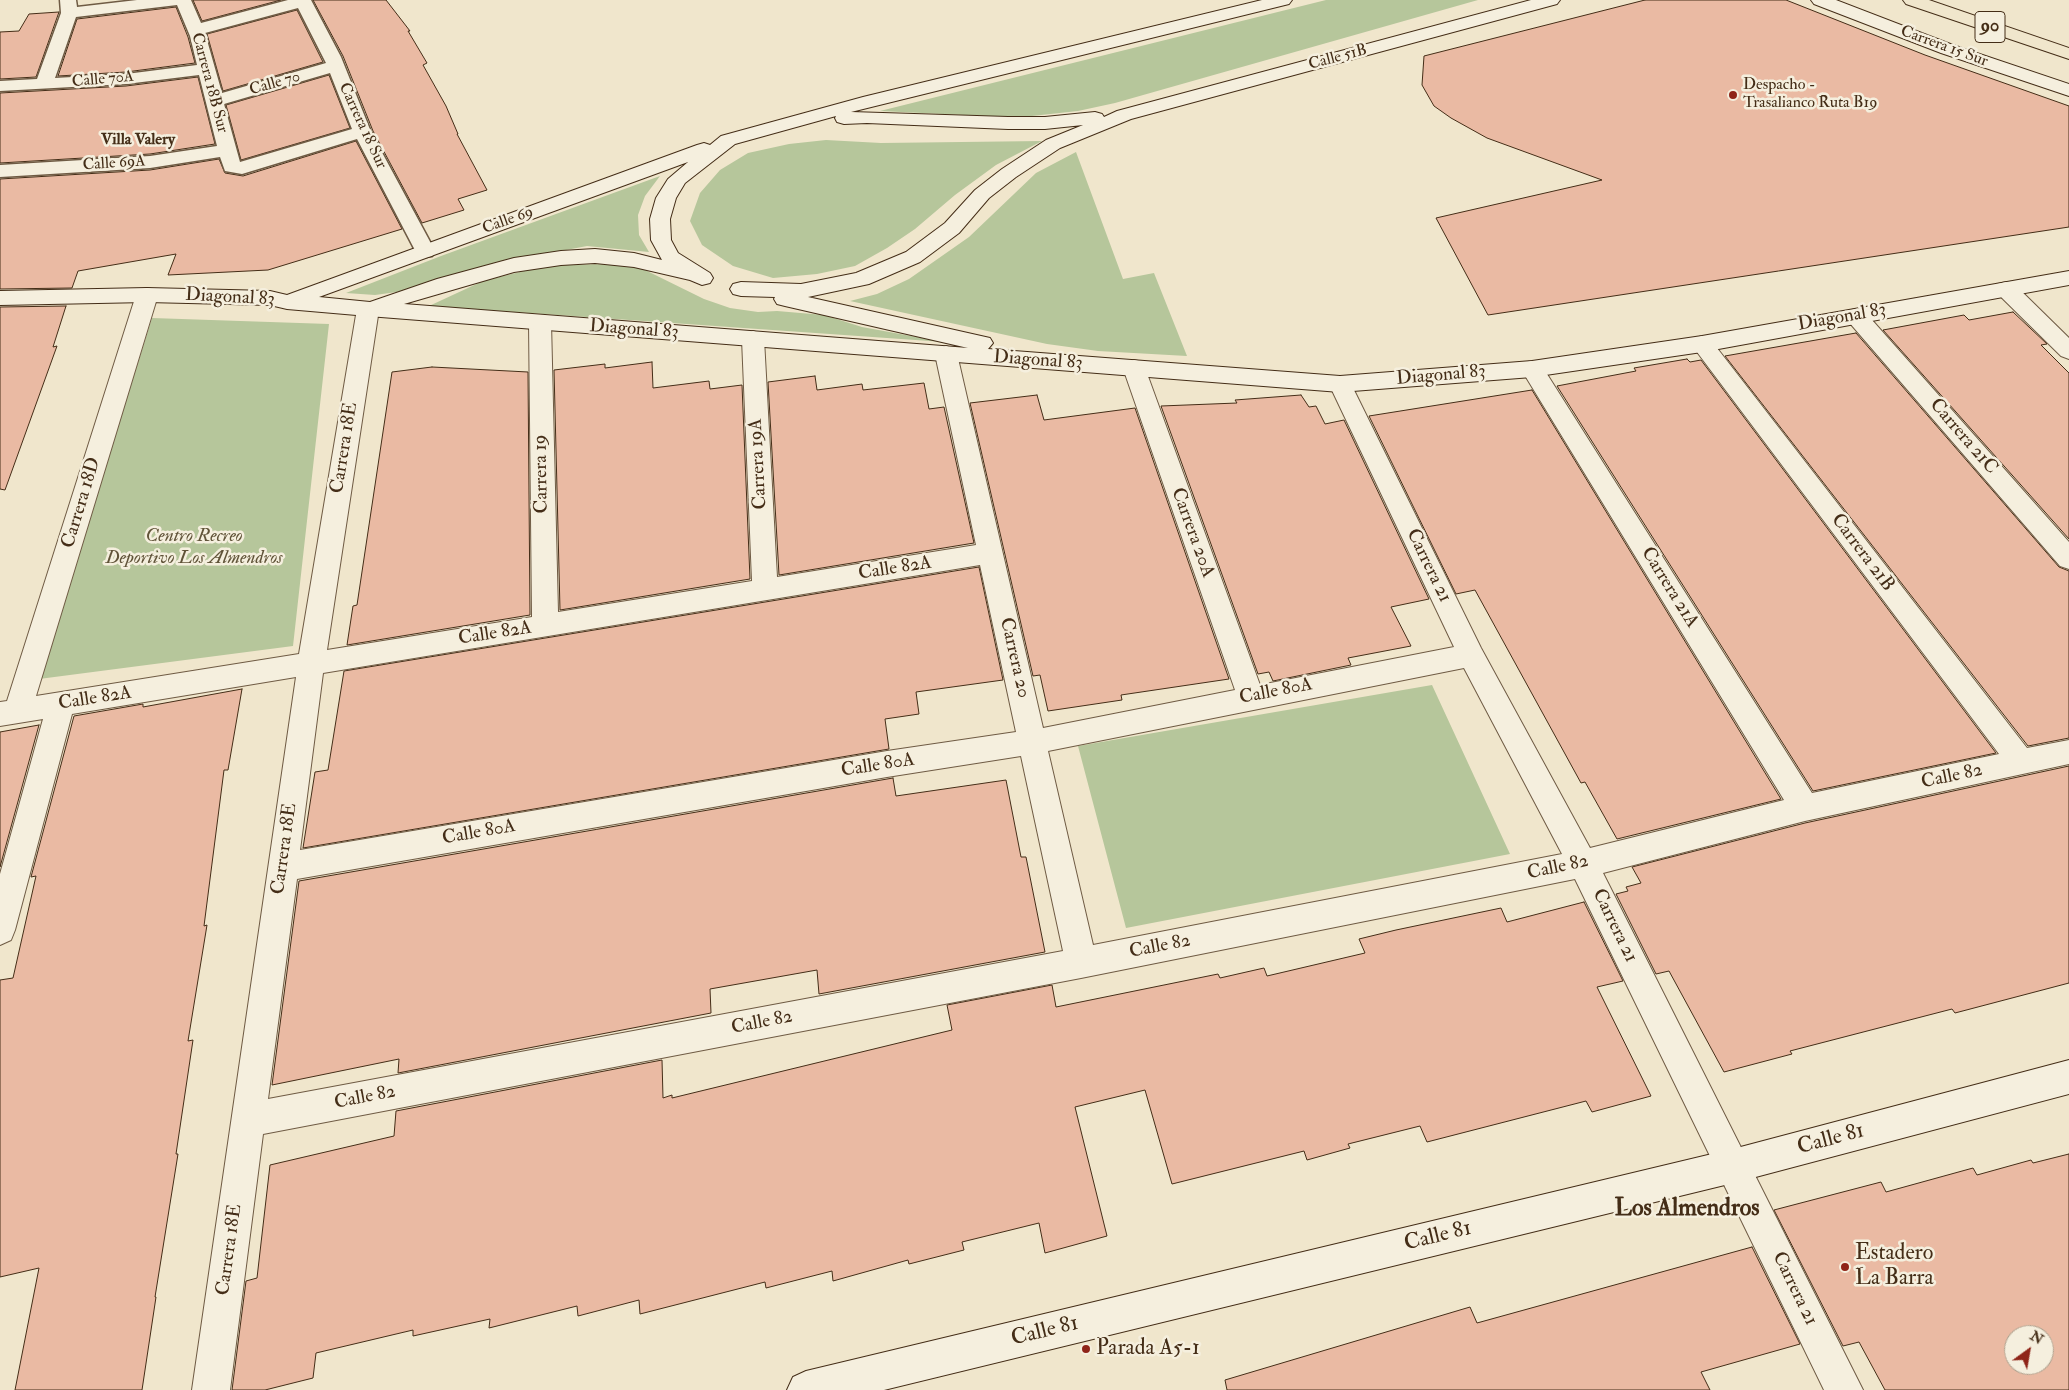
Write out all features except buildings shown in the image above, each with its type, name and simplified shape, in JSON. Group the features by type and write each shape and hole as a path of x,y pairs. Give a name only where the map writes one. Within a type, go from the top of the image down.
{"highway":[{"name":"90","path":"1912,0 2069,54"}],"street":[{"path":"775,126 1283,0"},
{"name":"Calle 51B","path":"1124,115 1551,0"},
{"name":"Carrera 15 Sur","path":"1820,0 1947,49 2069,90"},
{"path":"775,126 829,119 867,117 1045,123 1124,115"},
{"path":"728,140 678,180 666,198 660,219 661,240 670,257 722,284 801,291 861,279 913,257 952,228 982,194 1009,172 1053,144 1124,115"},
{"name":"Calle 69","path":"287,302 728,140 775,126"},
{"path":"368,309 445,284 505,268 561,258 595,256 634,260 722,284 1074,364"},
{"name":"Diagonal 83","path":"0,298 147,295 270,298 287,302 368,309 1340,384 1532,369 1702,344 2069,278"},
{"path":"2006,288 2069,352"},
{"name":"Carrera 18D","path":"8,713 147,295"},
{"name":"Carrera 18E","path":"211,1390 311,664 368,309"},
{"name":"Carrera 21C","path":"1856,316 2069,559"},
{"name":"Carrera 19","path":"540,322 545,626"},
{"name":"Carrera 19A","path":"753,339 765,590"},
{"name":"Carrera 21B","path":"1702,344 2021,762"},
{"name":"Carrera 20","path":"946,354 1081,963"},
{"name":"Carrera 20A","path":"1134,368 1251,697"},
{"name":"Carrera 21A","path":"1532,369 1805,808"},
{"name":"Carrera 21","path":"1340,384 1472,654 1583,864 1844,1390"},
{"name":"Calle 82A","path":"8,713 990,553"},
{"name":"Calle 80A","path":"283,866 886,764 1033,742 1472,654"},
{"path":"0,928 62,704"},
{"name":"Calle 82","path":"247,1120 1081,963 1583,864 1805,808 2069,752"},
{"name":"Calle 81","path":"806,1390 886,1380 1733,1166 2069,1077"}],"lane":[{"path":"44,85 69,7 178,0"},
{"name":"Carrera 18B Sur","path":"183,0 196,30 230,159"},
{"path":"196,30 302,1"},
{"name":"Carrera 18 Sur","path":"302,1 336,66 362,132 426,251"},
{"name":"Calle 70","path":"214,101 336,66"},
{"name":"Calle 70A","path":"0,86 126,79 206,69"},
{"name":"Calle 69A","path":"0,171 230,159 242,168 362,132"}],"green space":[{"path":"1326,0 1478,0 1115,103 1078,111 1032,116 985,116 880,111"},
{"path":"826,140 881,143 1042,141 996,165 955,195 915,229 855,266 817,274 773,278 733,266 702,245 690,221 700,193 720,170 748,153 789,144"},
{"path":"1076,152 1123,279 1154,273 1187,356 1098,351 1047,344 850,301 877,294 909,279 969,237 1036,173"},
{"path":"660,176 645,196 638,215 639,235 649,252 587,246 493,264 404,291 375,295 346,293 441,256"},
{"path":"607,264 641,268 704,299 730,308 758,312 777,311 824,315 862,327 944,342 429,306 483,281 536,268 562,265"},
{"name":"Centro Recreo Deportivo Los Almendros","path":"152,318 329,324 293,646 39,679"},
{"path":"1432,685 1510,854 1126,928 1078,746"}],"place":[{"name":"Despacho - Trasalianco Ruta B19","path":"1733,95"},
{"name":"Estadero La Barra","path":"1845,1267"},
{"name":"Parada A5-1","path":"1086,1349"}],"district":[{"name":"Villa Valery","path":"138,141"},
{"name":"Los Almendros","path":"1687,1210"}]}
